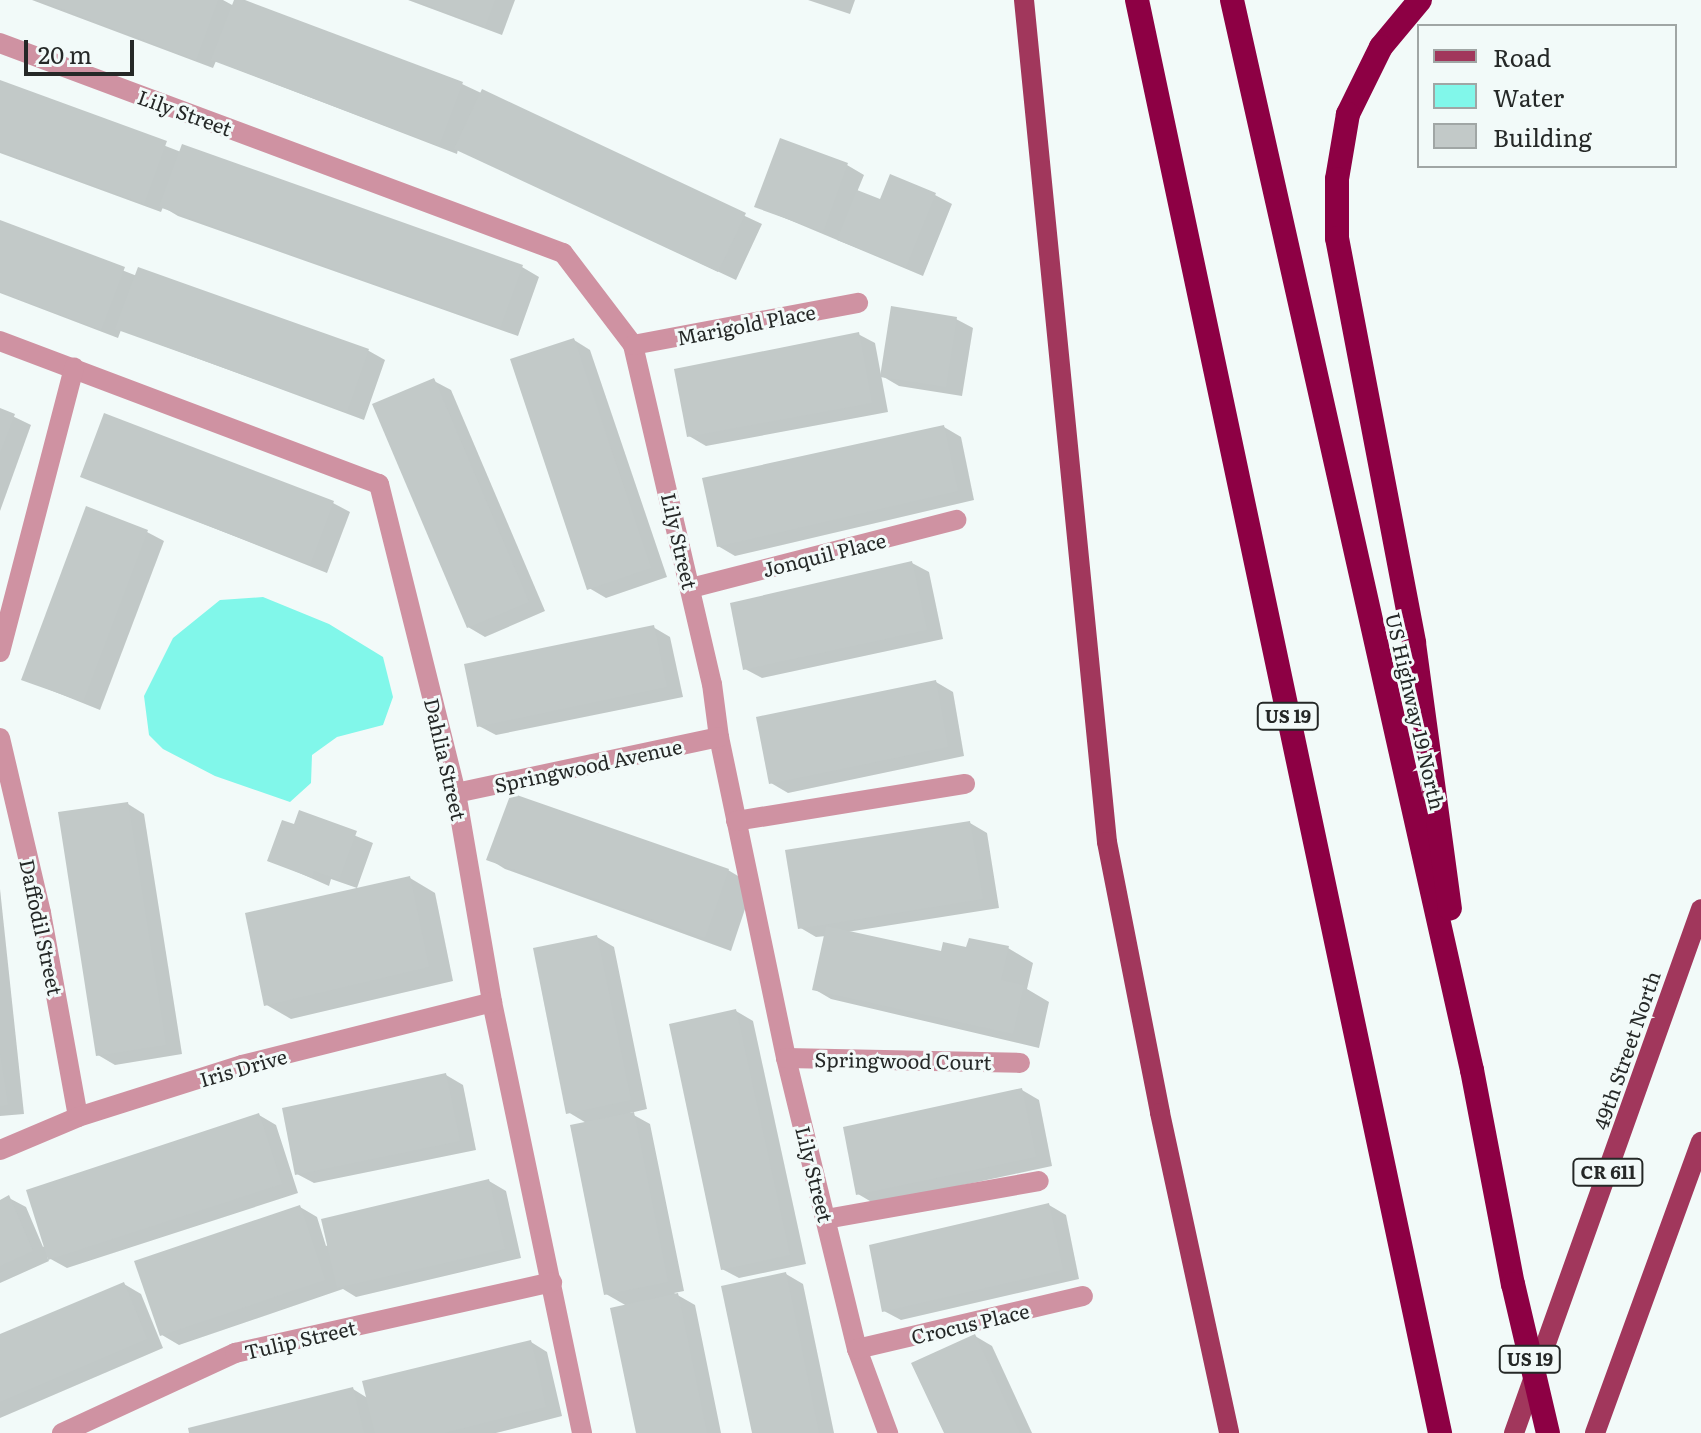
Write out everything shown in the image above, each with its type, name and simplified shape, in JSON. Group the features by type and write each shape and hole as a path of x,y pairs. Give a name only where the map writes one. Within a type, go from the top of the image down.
{"highway":[{"name":"US 19","path":"1137,0 1440,1433"},
{"name":"US Highway 19 North","path":"1232,0 1472,1070 1513,1284 1548,1433"},
{"path":"1420,0 1381,47 1348,114 1337,179 1337,238 1414,643 1472,1070"}],"main road":[{"path":"1024,0 1107,842 1160,1113 1229,1433"},
{"name":"49th Street North","path":"1514,1433 1701,909"},
{"path":"1595,1433 1701,1142"}],"street":[{"name":"Lily Street","path":"0,43 563,253 633,345 712,684 719,737 786,1058 857,1349 888,1433"},
{"name":"Marigold Place","path":"633,345 858,303"},
{"name":"Dahlia Street","path":"0,341 379,484 456,793 492,1002 582,1433"},
{"path":"0,652 74,367"},
{"name":"Jonquil Place","path":"691,588 956,520"},
{"name":"Springwood Avenue","path":"456,793 719,737"},
{"name":"Daffodil Street","path":"0,738 41,913 78,1117"},
{"path":"736,821 965,784"},
{"name":"Iris Drive","path":"0,1150 78,1117 242,1065 492,1002"},
{"name":"Springwood Court","path":"786,1058 1020,1063"},
{"path":"826,1219 1039,1181"},
{"name":"Tulip Street","path":"62,1433 235,1353 552,1282"},
{"name":"Crocus Place","path":"857,1349 1083,1296"}],"water":[{"path":"263,597 329,624 383,657 393,697 383,725 337,737 312,755 311,783 290,802 215,776 163,749 149,735 144,696 173,638 220,600"}],"building":[{"path":"38,0 218,0 196,60"},
{"path":"234,0 245,0 463,82 439,146 211,60"},
{"path":"413,0 495,0 485,27"},
{"path":"0,80 167,141 144,204 0,151"},
{"path":"482,89 746,213 718,272 454,149"},
{"path":"780,138 848,163 823,232 754,207"},
{"path":"182,144 523,265 500,328 159,207"},
{"path":"890,174 936,193 906,267 837,240 857,190 880,199"},
{"path":"0,220 125,267 101,330 0,292"},
{"path":"138,267 369,349 347,412 115,329"},
{"path":"891,306 957,317 946,387 880,377"},
{"path":"859,332 872,403 687,437 674,369"},
{"path":"574,338 651,568 587,590 510,359"},
{"path":"434,378 529,602 467,628 372,404"},
{"path":"0,408 15,414 0,453"},
{"path":"104,413 334,501 310,565 80,477"},
{"path":"944,425 958,491 717,547 702,478"},
{"path":"86,506 148,530 83,702 21,680"},
{"path":"912,561 927,630 743,670 730,603"},
{"path":"654,625 667,687 477,727 464,664"},
{"path":"936,680 948,747 769,784 756,717"},
{"path":"511,793 729,869 705,938 486,860"},
{"path":"128,802 166,1045 96,1056 58,812"},
{"path":"299,810 357,831 339,880 314,871 312,878 267,861 282,820 294,824"},
{"path":"970,821 983,899 798,929 785,850"},
{"path":"410,876 429,967 264,1006 245,913"},
{"path":"826,926 941,951 943,942 966,947 969,938 1009,946 1001,980 1024,985 1013,1034 812,990"},
{"path":"597,935 631,1100 566,1114 533,948"},
{"path":"736,1009 790,1255 721,1270 669,1024"},
{"path":"0,1054 8,1105 0,1106"},
{"path":"446,1073 460,1141 295,1175 282,1108"},
{"path":"1022,1088 1036,1157 856,1195 843,1127"},
{"path":"634,1112 668,1282 604,1295 570,1125"},
{"path":"259,1113 282,1184 48,1260 26,1190"},
{"path":"489,1179 505,1249 337,1288 321,1219"},
{"path":"9,1195 33,1251 0,1266 0,1200"},
{"path":"1049,1203 1063,1270 882,1312 869,1245"},
{"path":"300,1205 325,1280 160,1336 134,1261"},
{"path":"786,1272 819,1433 752,1433 721,1286"},
{"path":"124,1282 147,1339 0,1402 0,1334"},
{"path":"678,1293 707,1433 636,1433 610,1308"},
{"path":"975,1334 1020,1433 944,1433 911,1363"},
{"path":"531,1340 546,1407 445,1433 375,1433 362,1381"},
{"path":"353,1387 364,1433 189,1433 188,1428"}]}
